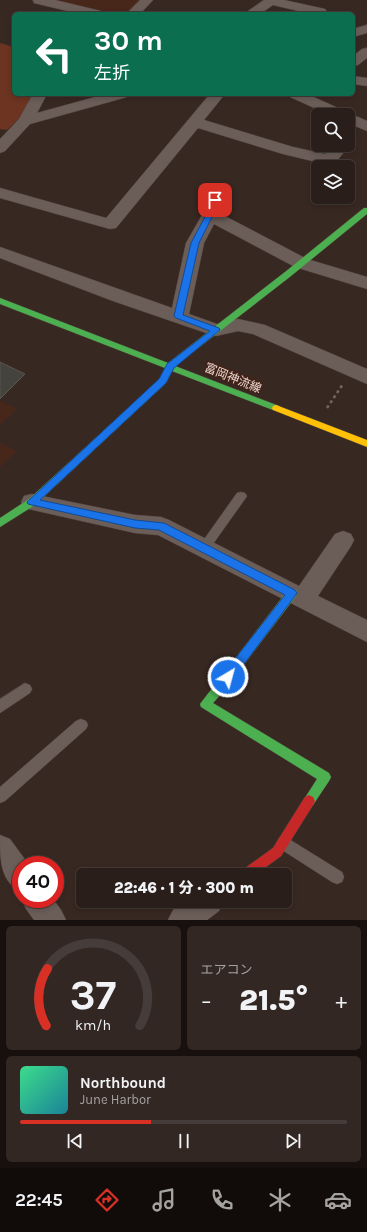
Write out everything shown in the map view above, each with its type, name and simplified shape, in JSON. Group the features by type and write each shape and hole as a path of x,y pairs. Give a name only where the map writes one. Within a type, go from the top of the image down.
{"street":[{"path":"39,0 88,12"},
{"path":"135,12 147,0"},
{"path":"254,12 271,1 321,9"},
{"path":"355,61 367,52"},
{"path":"355,80 367,82"},
{"path":"25,120 39,96"},
{"path":"0,148 6,134 25,120 115,96"},
{"path":"0,193 110,224 216,96"},
{"path":"299,96 326,108"},
{"path":"195,122 289,151 329,160 336,152"},
{"path":"178,316 195,243 212,207 302,263 367,283"},
{"path":"0,524 32,502 163,381 170,366 367,210"},
{"path":"0,252 119,297 216,330 238,325 258,329 360,374"},
{"name":"富岡神流線","path":"0,301 367,444"},
{"path":"32,502 135,524 161,526 297,596 365,628"},
{"path":"255,868 277,852 325,778 205,704 343,540"},
{"path":"0,849 12,866"},
{"path":"42,908 51,920"},
{"path":"183,920 199,908"}],"lane":[{"path":"204,548 241,496"},
{"path":"0,707 25,689"},
{"path":"0,796 81,725"},
{"path":"284,843 336,877"}],"path":[{"path":"316,424 360,374"}],"shaded area":[{"path":"47,0 140,0 128,12 97,12"},
{"path":"0,43 12,46 12,96 37,96 26,112 7,130 0,129"},
{"path":"0,401 17,409 0,425"},
{"path":"0,443 17,451 0,467"}],"building":[{"path":"0,362 25,374 0,399"}],"traffic: fast":[{"path":"0,523 32,502 163,381 170,366 180,357 288,274 367,210"},
{"path":"0,301 276,408"},
{"path":"292,593 219,689 205,704 325,777 309,801"}],"traffic: slow":[{"path":"276,408 367,444"}],"traffic: jam":[{"path":"255,868 277,852 309,801"}],"route":[{"path":"215,200 210,215 195,243 178,316 216,330 170,366 163,381 32,502 135,524 161,526 292,593 228,677"}]}
